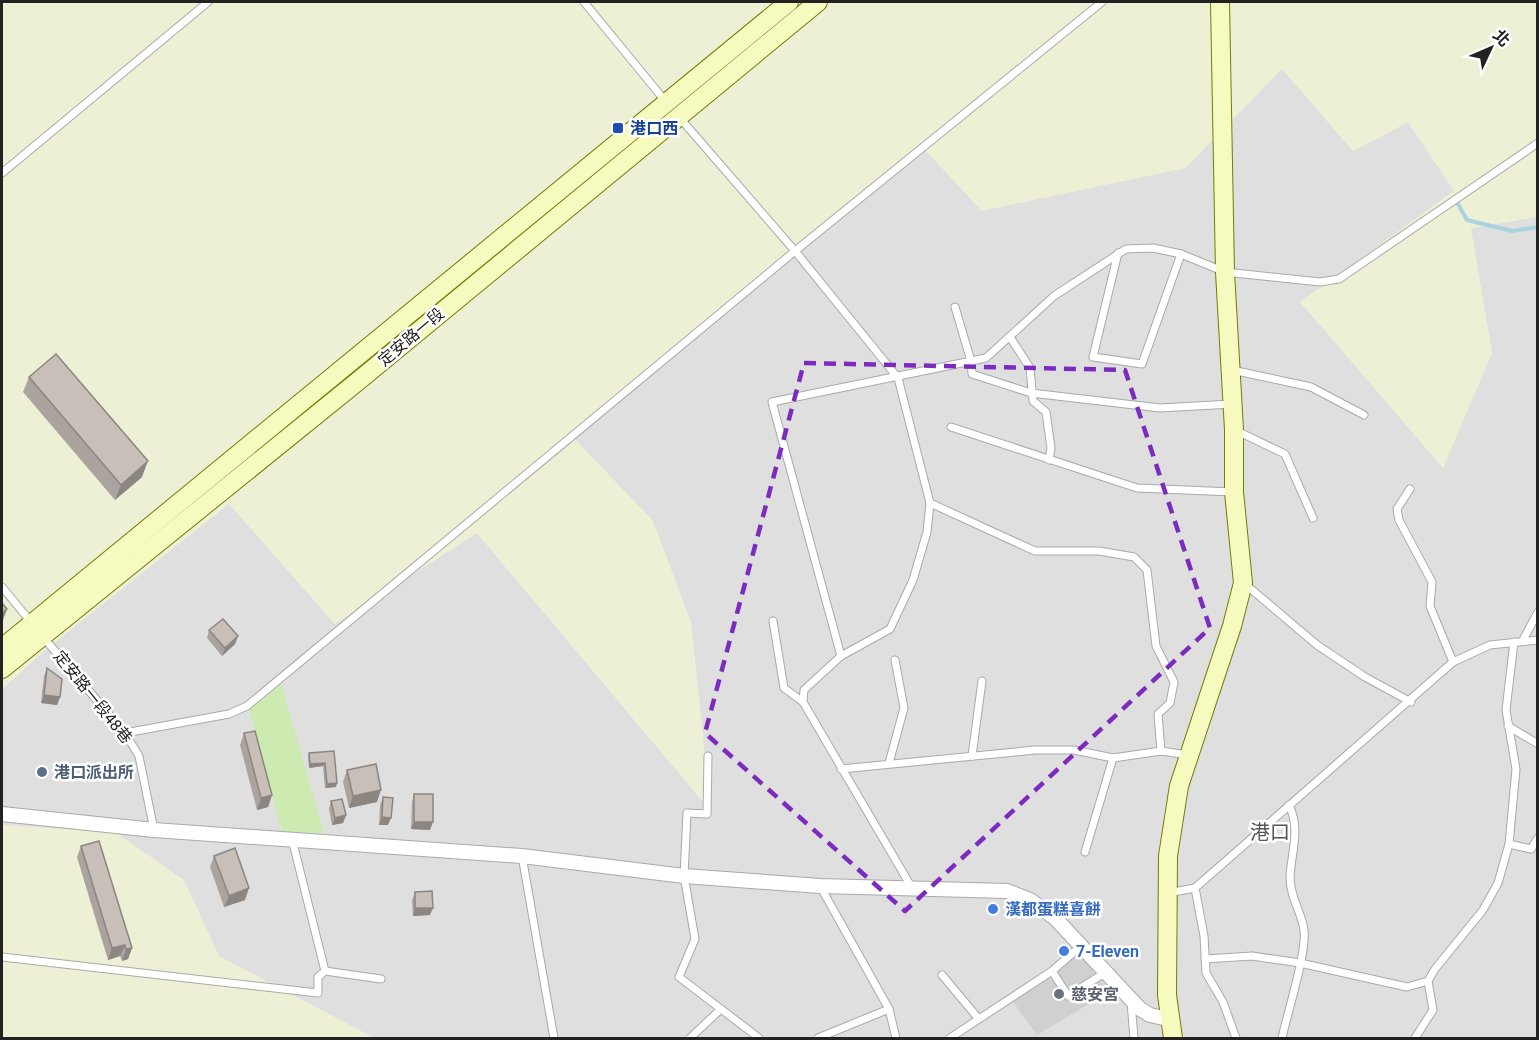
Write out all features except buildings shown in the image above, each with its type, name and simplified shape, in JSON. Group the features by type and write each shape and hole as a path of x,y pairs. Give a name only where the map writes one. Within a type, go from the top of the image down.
{"main road":[{"name":"定安路一段","path":"2,669 37,630 357,382 672,109 789,2"},
{"name":"定安路一段","path":"672,109 818,2"},
{"path":"1173,1038 1168,1019 1168,856 1178,798 1244,583 1234,492 1234,430 1225,272 1220,2"},
{"name":"定安路一段","path":"2,648 37,630"}],"street":[{"path":"2,814 154,830 522,856 684,876 820,886 1019,894 1046,911 1082,945 1131,1000 1150,1015 1168,1019"}],"lane":[{"path":"2,173 208,2"},
{"path":"584,2 672,109 795,251 898,378 930,503 927,532 916,570 890,629 841,656 804,690 803,702"},
{"path":"125,733 229,714 247,706 795,251 1102,2"},
{"path":"841,656 772,402 898,378 986,358 1054,296 1126,249 1153,248 1181,254 1225,272 1320,282 1339,279 1536,146"},
{"path":"1118,253 1093,357 1142,364 1181,254"},
{"path":"955,307 971,361 972,374 1030,393 1160,408 1232,404"},
{"path":"1010,338 1030,368 1030,393 1033,401 1046,412 1051,448 1049,460"},
{"path":"1231,370 1311,387 1364,415"},
{"path":"951,427 1137,488 1234,492"},
{"path":"1234,430 1285,454 1313,518"},
{"path":"1410,489 1397,509 1399,520 1432,582 1430,606 1453,662"},
{"path":"930,503 1035,550 1099,551 1134,557 1147,570 1156,646 1174,682 1170,703 1158,714 1161,751"},
{"path":"1244,583 1317,645 1365,677 1411,702"},
{"name":"定安路一段48巷","path":"2,587 125,733 139,756 154,830"},
{"path":"1523,640 1538,612"},
{"path":"773,621 784,688 803,702 913,889"},
{"path":"1167,894 1195,888 1411,702 1453,662 1490,645 1538,640"},
{"path":"1415,1038 1433,1010 1428,981 1435,969 1483,910 1498,883 1509,844 1516,770 1506,710 1514,642"},
{"path":"889,763 904,708 895,660"},
{"path":"972,756 982,681"},
{"path":"1508,726 1538,744"},
{"path":"841,769 972,756 1074,750 1113,758 1161,751 1190,755"},
{"path":"708,756 707,814 687,813 684,876 695,939 679,977 759,1038"},
{"path":"1084,852 1113,758"},
{"path":"1282,1038 1300,963 1304,929 1293,899 1290,877 1295,853 1294,824 1289,805"},
{"path":"1509,844 1531,849 1538,838"},
{"path":"292,839 325,971"},
{"path":"522,856 554,1038"},
{"path":"820,886 889,1009 896,1038"},
{"path":"1195,888 1206,973 1223,1002 1236,1038"},
{"path":"950,1038 1052,971 1082,945"},
{"path":"1205,959 1252,956 1300,963 1407,987 1428,981"},
{"path":"2,957 318,993 318,977 325,971 381,979"},
{"path":"1052,971 1068,996 1106,972"},
{"path":"942,975 978,1018"},
{"path":"1131,1000 1134,1038"},
{"path":"690,1038 722,1009"},
{"path":"818,1038 889,1009"}],"highlighted area":[{"path":"804,363 1125,370 1210,628 905,911 705,733"}],"shaded area":[{"path":"1282,68 1353,151 1408,122 1455,191 1492,353 1470,228 1537,217 1537,1038 374,1038 218,956 184,880 2,825 2,689 45,650 229,503 335,624 477,533 710,810 653,521 568,433 925,150 1185,168"},
{"name":"慈安宮","path":"1078,951 1109,992 1037,1035 1009,996"}],"green space":[{"path":"2,2 1537,2 1537,217 1471,228 1492,353 1443,468 1300,302 1454,191 1408,122 1353,151 1282,69 1185,168 982,211 925,150 569,433 653,521 691,622 711,811 477,533 335,624 229,504 45,650 2,689"},
{"path":"281,684 324,833 282,832 249,709"},
{"path":"2,825 115,832 184,880 219,956 374,1038 2,1038"}],"waterway":[{"path":"1458,204 1467,220 1512,231 1538,227"}],"place":[{"name":"港口西","path":"618,128"},
{"name":"港口派出所","path":"42,772"},
{"name":"漢都蛋糕喜餅","path":"993,909"},
{"name":"7-Eleven","path":"1064,951"},
{"name":"慈安宮","path":"1059,994"}],"district":[{"name":"港口","path":"1270,832"}]}
